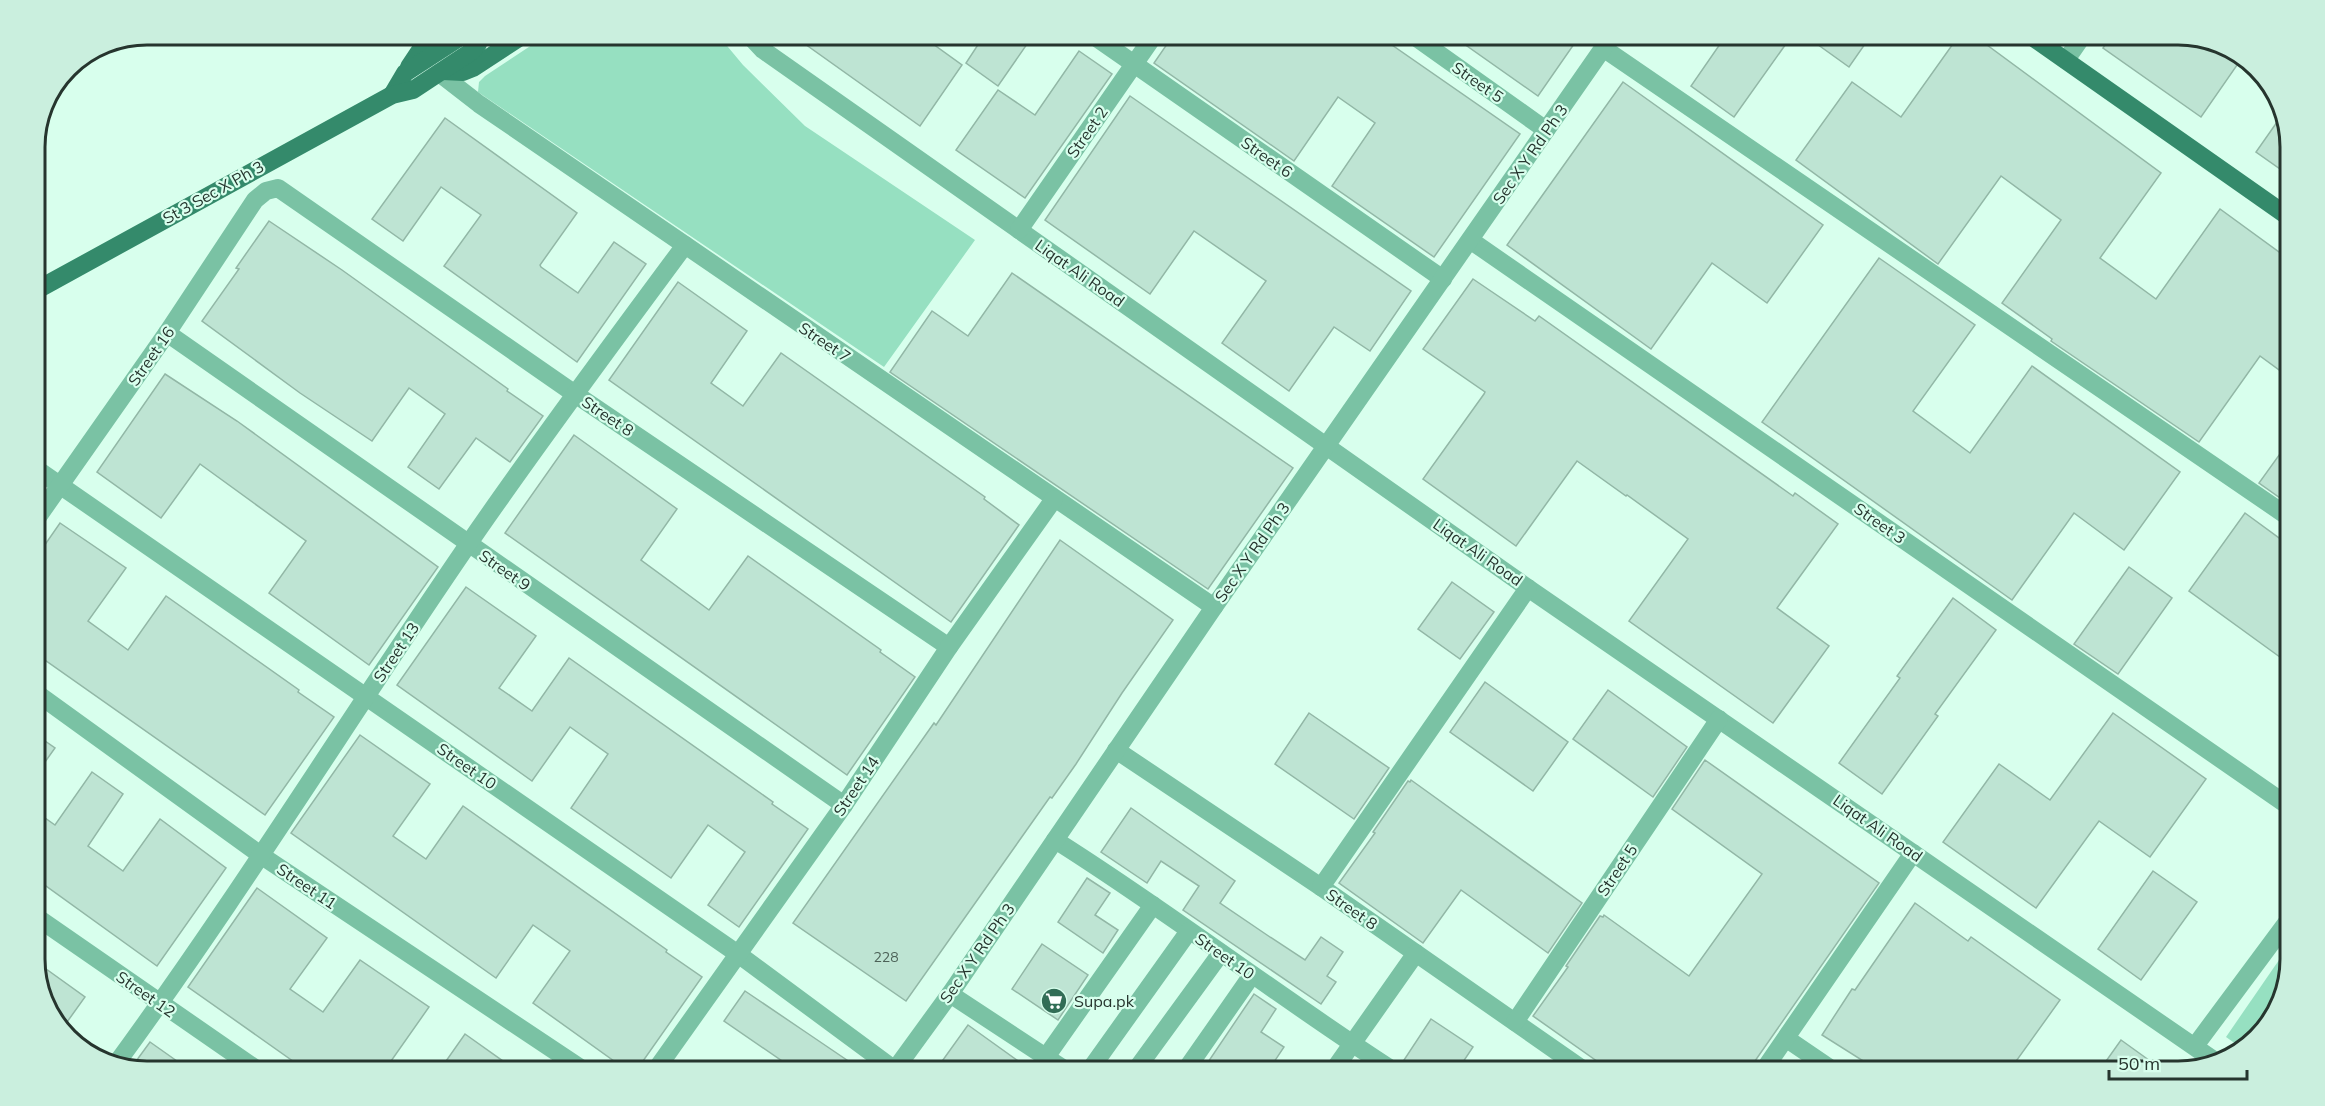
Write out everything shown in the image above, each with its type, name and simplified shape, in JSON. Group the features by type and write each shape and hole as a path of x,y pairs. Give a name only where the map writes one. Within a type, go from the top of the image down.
{"main road":[{"path":"392,95 423,45"},
{"path":"405,73 448,45"},
{"name":"St 3 Sec X Ph 3","path":"45,285 392,95 413,90 477,45"},
{"path":"441,72 463,72 473,68 508,45"},
{"path":"2044,45 2280,211"}],"street":[{"name":"Liqat Ali Road","path":"758,45 1528,588 2209,1056"},
{"name":"Street 6","path":"1107,45 1443,279"},
{"name":"Street 2","path":"1019,230 1148,45"},
{"name":"Street 5","path":"1426,45 1546,130"},
{"name":"Sec X Y Rd Ph 3","path":"901,1061 950,994 1214,607 1605,45"},
{"path":"1614,45 2280,511"},
{"path":"2066,60 2076,45"},
{"name":"Street 7","path":"441,72 479,104 1214,607"},
{"path":"254,170 266,191"},
{"name":"Street 8","path":"266,191 278,188 294,198 575,394 949,647"},
{"name":"Street 16","path":"45,506 167,333 248,211 266,191"},
{"name":"Street 3","path":"1470,240 2280,800"},
{"name":"Street 13","path":"121,1057 262,856 468,544 575,394 685,246"},
{"name":"Street 9","path":"167,333 844,805"},
{"name":"Street 10","path":"45,475 738,954 881,1061"},
{"name":"Street 14","path":"663,1061 844,805 949,647 1054,499"},
{"path":"1321,887 1528,588"},
{"name":"Street 11","path":"45,699 262,856 570,1061"},
{"name":"Street 5","path":"1515,1022 1719,719"},
{"name":"Street 8","path":"1116,750 1321,887 1572,1061"},
{"name":"Street 10","path":"1055,840 1378,1061"},
{"path":"1770,1061 1913,853"},
{"path":"1046,1057 1153,905"},
{"name":"Street 12","path":"45,923 244,1061"},
{"path":"1096,1061 1189,931"},
{"path":"2195,1046 2280,931"},
{"path":"1142,1061 1221,953"},
{"path":"1340,1061 1416,953"},
{"path":"1192,1061 1252,975"},
{"path":"950,994 1052,1061"},
{"path":"1787,1039 1819,1061"}],"green space":[{"path":"532,45 726,45 743,65 805,126 975,240 884,367 478,92 479,82"},
{"path":"2280,959 2278,979 2272,998 2259,1021 2235,1044 2226,1037"}],"building":[{"path":"806,45 934,45 962,65 920,126"},
{"path":"978,45 1026,45 998,86 966,63"},
{"path":"1166,45 1392,45 1520,134 1434,257 1332,186 1375,123 1338,97 1294,161 1154,63"},
{"path":"1466,45 1573,45 1538,96"},
{"path":"1719,45 1785,45 1734,117 1691,86"},
{"path":"1818,45 1864,45 1849,67"},
{"path":"1952,45 1987,45 2161,173 2100,258 2156,299 2220,209 2280,253 2280,371 2260,356 2199,442 2051,341 2052,339 2002,303 2061,220 2001,176 1938,264 1796,160 1852,82 1901,117"},
{"path":"2105,45 2198,47 2217,53 2238,64 2201,117 2103,48"},
{"path":"1079,51 1112,74 1025,198 956,150 998,90 1035,115"},
{"path":"1623,82 1823,225 1767,303 1712,263 1651,349 1507,245"},
{"path":"1130,96 1411,291 1370,351 1334,327 1289,391 1222,343 1266,281 1194,231 1150,294 1045,220"},
{"path":"445,118 577,213 540,265 541,267 578,293 614,242 646,264 577,362 444,266 481,215 441,187 403,241 372,219"},
{"path":"2277,122 2280,169 2256,152"},
{"path":"269,221 342,270 543,416 510,462 476,438 439,489 408,467 445,414 409,388 372,441 300,393 202,321"},
{"path":"1879,258 1975,325 1913,411 1970,453 2032,366 2180,472 2124,550 2074,513 2012,600 1762,422"},
{"path":"1012,273 1293,468 1208,589 890,372 932,311 968,336"},
{"path":"1473,279 1535,321 1539,316 1793,496 1795,493 1838,524 1777,608 1829,646 1773,723 1629,621 1688,539 1627,495 1577,461 1516,546 1423,479 1485,392 1423,349"},
{"path":"678,282 747,331 711,383 743,406 781,353 985,497 984,499 1019,525 951,622 609,380"},
{"path":"165,374 237,421 438,567 369,665 269,593 306,541 200,464 161,518 97,472"},
{"path":"574,435 677,509 641,560 709,610 748,556 881,650 880,652 915,677 847,775 505,533"},
{"path":"2280,454 2280,498 2259,483"},
{"path":"2245,513 2280,539 2280,657 2189,591"},
{"path":"60,523 126,568 88,621 128,650 166,596 334,717 265,815 45,660 45,545"},
{"path":"1060,540 1173,620 1076,764 1052,798 1050,797 906,1001 793,923 934,723 936,725"},
{"path":"2129,567 2172,598 2118,674 2074,644"},
{"path":"1452,582 1494,612 1460,659 1418,629"},
{"path":"466,587 536,636 499,688 532,711 569,658 808,829 739,927 708,905 745,852 708,825 671,878 571,808 608,754 570,727 532,781 397,685"},
{"path":"1953,598 1996,630 1935,714 1938,716 1882,794 1839,763 1900,678 1897,676"},
{"path":"1485,682 1568,742 1533,791 1450,732"},
{"path":"1608,690 1687,747 1653,797 1573,739"},
{"path":"1309,713 1389,768 1354,819 1275,764"},
{"path":"2113,713 2206,779 2150,857 2099,821 2036,908 1943,842 1999,764 2050,800"},
{"path":"360,735 430,784 393,836 426,859 463,806 702,977 643,1061 614,1061 533,1003 570,951 533,925 496,978 291,833"},
{"path":"45,741 55,748 45,762"},
{"path":"1705,760 1879,883 1755,1061 1597,1061 1533,1016 1568,967 1566,966 1600,916 1604,915 1689,976 1762,874 1672,809"},
{"path":"92,772 123,794 88,846 123,871 160,819 226,868 157,966 45,885 45,818 55,825"},
{"path":"1411,780 1582,903 1548,953 1461,890 1423,943 1339,883 1375,833 1373,832 1408,781"},
{"path":"1131,808 1235,881 1220,903 1267,935 1305,960 1321,937 1343,952 1327,976 1336,982 1321,1004 1183,910 1199,886 1161,861 1147,883 1101,852"},
{"path":"2153,871 2197,902 2141,980 2098,949"},
{"path":"1087,878 1110,893 1095,915 1118,930 1103,953 1058,922"},
{"path":"257,888 327,938 290,989 323,1012 360,960 429,1007 391,1061 293,1061 188,987"},
{"path":"1915,903 1968,941 1971,937 2060,1000 2016,1061 1863,1061 1822,1035 1852,989 1855,990"},
{"path":"1042,944 1088,975 1058,1020 1012,989"},
{"path":"45,968 85,997 67,1022 50,992"},
{"path":"745,991 848,1061 782,1061 724,1021"},
{"path":"1254,994 1276,1009 1261,1032 1284,1047 1275,1061 1209,1061"},
{"path":"1431,1019 1473,1047 1464,1061 1403,1061"},
{"path":"968,1025 1018,1061 942,1061"},
{"path":"465,1034 503,1061 446,1061"},
{"path":"2121,1040 2150,1061 2106,1061"},
{"path":"150,1042 177,1061 147,1061 137,1060"}],"place":[{"name":"Supa.pk","path":"1054,1001"}]}
